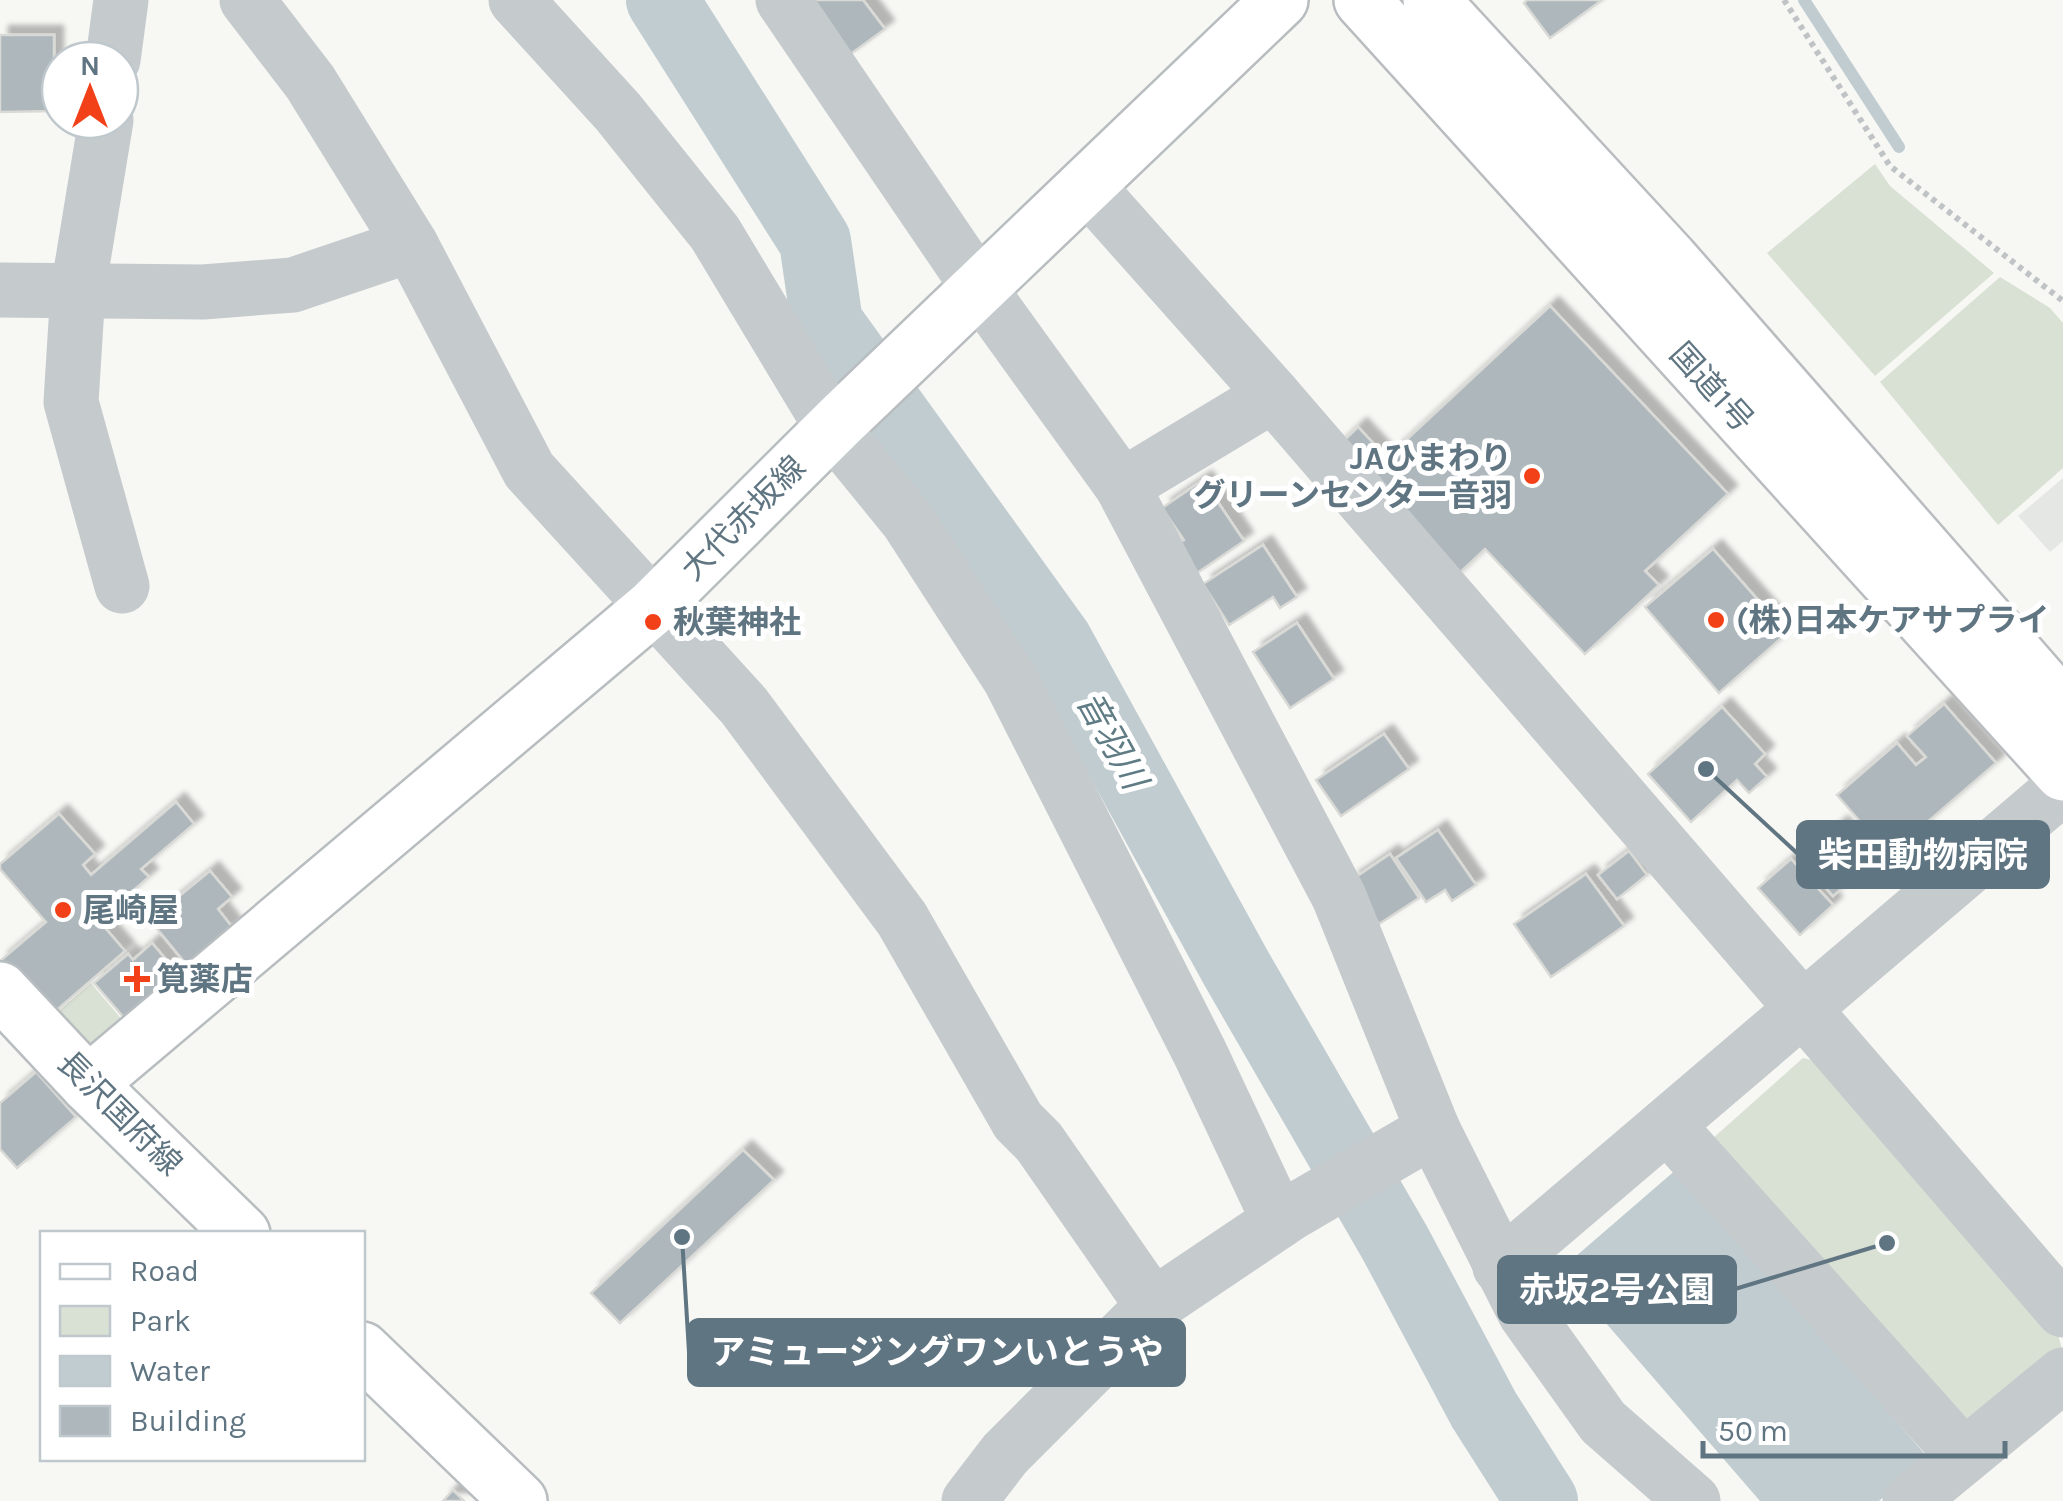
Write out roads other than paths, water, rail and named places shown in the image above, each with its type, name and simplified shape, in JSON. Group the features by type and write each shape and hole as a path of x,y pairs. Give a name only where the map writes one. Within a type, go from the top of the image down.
{"main road":[{"name":"大代赤坂線","path":"88,1084 653,607 837,424 1280,0"},
{"name":"国道1号","path":"1362,0 2063,773"},
{"name":"国道1号","path":"1431,0 1670,259 2063,708"},
{"name":"長沢国府線","path":"0,990 88,1084 239,1231"},
{"path":"365,1353 518,1501"}],"street":[{"path":"116,40 121,0"},
{"path":"247,0 310,82 410,245 530,470 744,706 902,919 1018,1121 1039,1142 1153,1306"},
{"path":"516,0 618,112 715,233 837,424 908,521 1010,680 1285,1217"},
{"path":"783,0 979,288 1122,486 1339,898 1425,1134 1525,1313 1603,1422 1693,1501"},
{"path":"103,140 78,290 71,402 122,586"},
{"path":"1087,186 2063,1310"},
{"path":"0,290 203,292 293,285 410,245"},
{"path":"1122,486 1272,395"},
{"path":"1500,1267 2063,786"},
{"path":"1668,1125 1964,1456"},
{"path":"970,1501 1005,1454 1153,1306 1285,1217 1425,1134"},
{"path":"1910,1501 2063,1375"}],"water":[{"path":"1678,1168 1928,1458 1879,1501 1760,1501 1560,1270"}],"waterway":[{"name":"音羽川","path":"662,0 815,241 827,323 1057,642 1236,968 1395,1243 1484,1410 1542,1501"},
{"path":"1804,0 1899,147"}],"place":[{"name":"JAひまわり グリーンセンター音羽","path":"1532,476"},
{"name":"(株)日本ケアサプライ","path":"1716,620"},
{"name":"秋葉神社","path":"653,622"},
{"name":"柴田動物病院","path":"1706,769"},
{"name":"尾崎屋","path":"63,910"},
{"name":"筧薬店","path":"137,979"},
{"name":"アミュージングワンいとうや","path":"682,1237"},
{"name":"赤坂2号公園","path":"1887,1243"}]}
